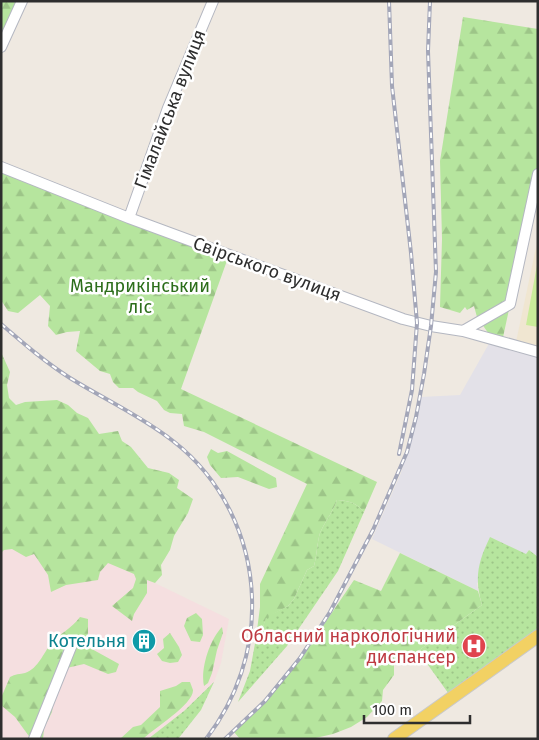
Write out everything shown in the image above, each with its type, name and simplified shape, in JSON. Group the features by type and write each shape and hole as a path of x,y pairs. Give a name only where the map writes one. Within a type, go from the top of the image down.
{"main road":[{"path":"394,739 538,636"}],"street":[{"path":"1,48 22,1"},
{"name":"Гімалайська вулиця","path":"129,218 168,108 213,1"},
{"name":"Свірського вулиця","path":"1,167 129,218 403,319 463,332 538,352"},
{"path":"463,332 510,304 538,174"},
{"path":"34,739 71,647"}],"shaded area":[{"path":"538,238 538,348 516,342"},
{"path":"491,340 538,352 538,557 529,550 526,554 477,583 478,591 372,539 401,473 421,397 460,395"},
{"path":"16,523 155,583 229,619 221,663 214,682 184,711 148,739 1,739 1,533"}],"green space":[{"path":"1,1 22,1 1,47"},
{"path":"463,17 538,29 538,174 502,342 491,337 477,317 474,306 467,310 465,307 460,313 440,307 442,239 440,161"},
{"name":"Мандрикінський ліс","path":"1,167 229,255 181,389 377,482 364,512 352,503 337,500 320,533 314,566 307,570 294,599 288,606 266,618 263,627 266,631 267,640 261,645 256,638 260,607 260,584 307,484 204,432 184,426 182,414 170,413 164,410 157,401 133,388 119,388 113,382 110,374 100,371 76,351 80,331 56,335 48,326 50,306 40,295 18,313 8,311 1,300"},
{"path":"538,265 538,327 526,325"},
{"path":"1,352 10,372 7,385 9,398 16,405 25,402 57,400 88,418 99,434 118,431 122,441 131,447 148,468 169,473 179,480 177,488 193,499 188,513 174,536 170,550 161,565 162,575 155,583 147,580 147,593 134,614 132,621 112,606 133,588 136,579 134,574 108,563 100,572 98,580 66,585 51,592 48,575 34,554 26,557 12,549 4,550 1,553"},
{"path":"211,449 218,453 227,451 276,478 277,487 269,489 238,477 221,478 210,465 207,457"},
{"path":"337,500 352,503 364,512 338,571 287,646 238,702 250,671 256,638 261,644 266,617 288,606 294,599 307,570 314,566 320,533"},
{"path":"490,537 526,554 529,550 538,557 538,636 451,697 418,651 482,605 478,586 478,570"},
{"path":"400,553 478,591 482,605 418,651 413,657 402,658 394,665 394,675 383,690 382,701 367,717 351,727 333,734 311,739 240,739 234,732 266,700 302,657 354,580 381,591"},
{"path":"196,613 202,619 203,635 200,642 191,641 184,626 187,618"},
{"path":"80,617 88,619 86,642 90,648 119,664 116,672 108,674 84,664 58,670 52,712 44,728 43,739 31,739 15,717 2,706 1,698 10,677 25,673 34,668 54,640"},
{"path":"222,627 223,633 212,673 208,683 204,686 203,671 207,655 210,646"},
{"path":"170,633 182,655 178,662 162,661 157,654 164,648 163,639"},
{"path":"182,682 190,682 193,690 192,696 180,709 143,739 120,739 133,727 141,725 160,707 160,691"},
{"path":"214,682 201,710 178,739 148,739 184,711"}],"railway":[{"path":"389,1 392,86 417,323 412,390 399,454"},
{"path":"225,739 265,701 300,658 330,612 373,530 407,452 424,374 436,272 428,51 430,1"},
{"path":"1,324 61,372 173,441 206,473 230,511 246,553 250,575 252,617 246,654 235,690 217,724 206,739"}],"place":[{"name":"Котельня","path":"144,641"},
{"name":"Обласний наркологічний диспансер","path":"474,646"}]}
